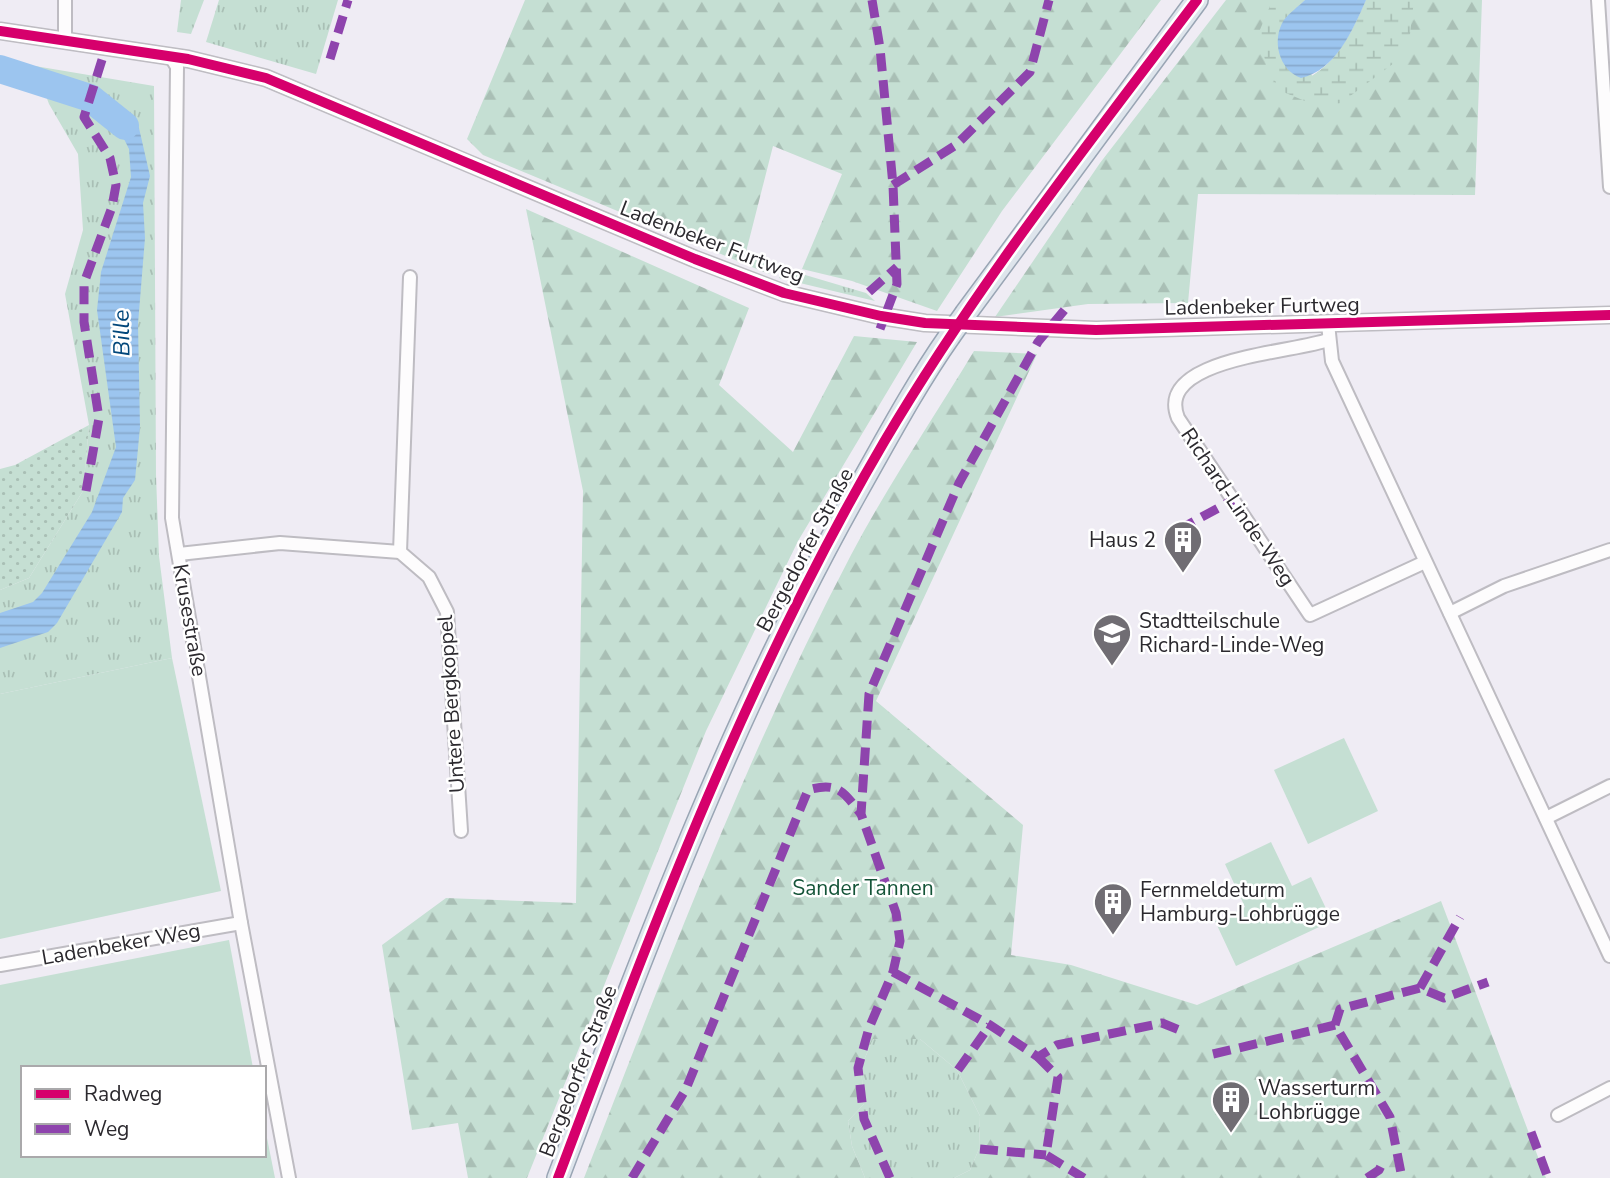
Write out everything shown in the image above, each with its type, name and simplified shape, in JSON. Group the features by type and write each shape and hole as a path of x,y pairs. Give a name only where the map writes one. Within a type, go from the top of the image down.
{"main road":[{"name":"Bergedorfer Straße","path":"558,1178 671,879 744,712 824,551 884,443 958,325 1086,146 1197,0"}],"street":[{"path":"65,0 65,41"},
{"path":"1598,0 1610,187"},
{"name":"Ladenbeker Furtweg","path":"0,31 171,57 266,78 318,97 521,188 784,293 885,316 984,326 1328,332 1610,315"},
{"name":"Krusestraße","path":"171,57 177,67 172,518 241,923 289,1178"},
{"path":"179,554 280,543 400,552 410,277"},
{"path":"1328,332 1332,361 1610,956"},
{"name":"Richard-Linde-Weg","path":"1328,332 1191,376 1175,395 1174,409 1310,615 1425,562"},
{"path":"1450,613 1504,586 1610,550"},
{"name":"Untere Bergkoppel","path":"400,552 429,577 447,612 461,831"},
{"path":"1546,818 1610,786"},
{"name":"Ladenbeker Weg","path":"0,965 241,923"},
{"path":"1558,1115 1610,1088"}],"green space":[{"path":"181,0 204,0 191,34 177,32"},
{"path":"219,0 338,0 316,74 206,42"},
{"path":"525,0 1161,0 1002,211 937,311 852,281 802,269 842,174 773,146 745,256 772,266 769,274 483,155 467,139"},
{"path":"1226,0 1305,0 1285,19 1312,76 1338,52 1366,0 1482,0 1475,195 1198,194 1188,303 1088,304 995,317 1100,163"},
{"path":"1276,0 1305,0 1285,19 1312,76 1338,52 1366,0 1414,0 1410,34 1394,63 1341,103 1317,106 1281,91 1267,69 1259,32 1270,6"},
{"path":"35,66 154,86 156,475 159,556 172,658 0,694 0,590 29,578 83,491 89,425 65,294 83,230 78,154 49,104"},
{"path":"526,209 749,308 719,385 793,452 854,336 917,342 798,541 706,731 527,1178 468,1178 458,1123 412,1130 382,945 446,898 576,903 583,491"},
{"path":"785,269 866,293 875,301 779,278"},
{"name":"Sander Tannen","path":"974,351 1037,354 876,701 1023,825 1011,955 1071,965 1197,1005 1441,901 1546,1178 954,1178 970,1170 979,1149 980,1116 957,1070 920,1039 873,1039 861,1067 864,1104 848,1121 852,1146 865,1178 584,1178 709,863 777,707 865,529"},
{"path":"89,425 83,491 29,578 0,590 0,469 15,465"},
{"path":"172,658 221,891 0,939 0,694"},
{"path":"1344,738 1378,811 1308,844 1274,770"},
{"path":"1271,842 1292,886 1311,877 1332,921 1236,966 1215,921 1245,907 1225,864"},
{"path":"229,940 253,1066 21,1066 21,1157 266,1157 266,1133 275,1178 0,1178 0,985"},
{"path":"873,1039 920,1039 957,1070 980,1116 979,1149 970,1170 954,1178 865,1178 852,1146 848,1121 864,1104 861,1067"}],"water":[{"path":"1305,0 1366,0 1349,36 1333,58 1313,74 1301,78 1293,74 1283,61 1279,53 1278,36 1284,20"},
{"path":"104,96 120,107 139,128 150,176 143,203 145,238 138,324 140,427 135,480 123,498 122,512 57,623 48,632 0,648 0,613 33,602 42,593 92,512 116,447 97,310 101,272 131,177 129,149 120,131 92,108"}],"waterway":[{"name":"Bille","path":"0,69 90,98 125,126"}],"marked path":[{"path":"330,59 348,0"},
{"path":"872,0 880,48 893,185 897,284 880,329"},
{"path":"893,185 956,145 1030,72 1049,0"},
{"path":"86,491 99,418 84,322 84,283 112,207 116,185 110,158 84,117 106,47"},
{"path":"869,292 897,267"},
{"path":"890,1178 864,1119 858,1068 869,1028 893,972 900,941 896,913 861,814 869,694 959,483 1038,342 1066,308"},
{"path":"1178,530 1233,500"},
{"path":"632,1178 686,1089 808,790 834,788 845,795 861,814"},
{"path":"1420,988 1460,917"},
{"path":"893,972 990,1025 1038,1057 1057,1045 1162,1023 1184,1032"},
{"path":"1335,1025 1340,1009 1420,988 1444,998 1488,982"},
{"path":"958,1070 990,1025"},
{"path":"1213,1054 1335,1025 1390,1117 1402,1178"},
{"path":"1038,1057 1058,1077 1046,1155 1084,1178"},
{"path":"1531,1132 1548,1178"},
{"path":"980,1149 1046,1155"},
{"path":"1367,1178 1379,1170 1383,1162"}],"cycle path":[{"path":"558,1178 705,803 789,620 835,530 884,442 956,327 1034,216 1197,0"},
{"path":"0,31 188,59 266,78 695,259 784,293 881,316 925,323 1096,330 1610,315"}],"place":[{"name":"Haus 2","path":"1183,574"},
{"name":"Stadtteilschule Richard-Linde-Weg","path":"1112,667"},
{"name":"Fernmeldeturm Hamburg-Lohbrügge","path":"1113,936"},
{"name":"Wasserturm Lohbrügge","path":"1231,1134"}]}
